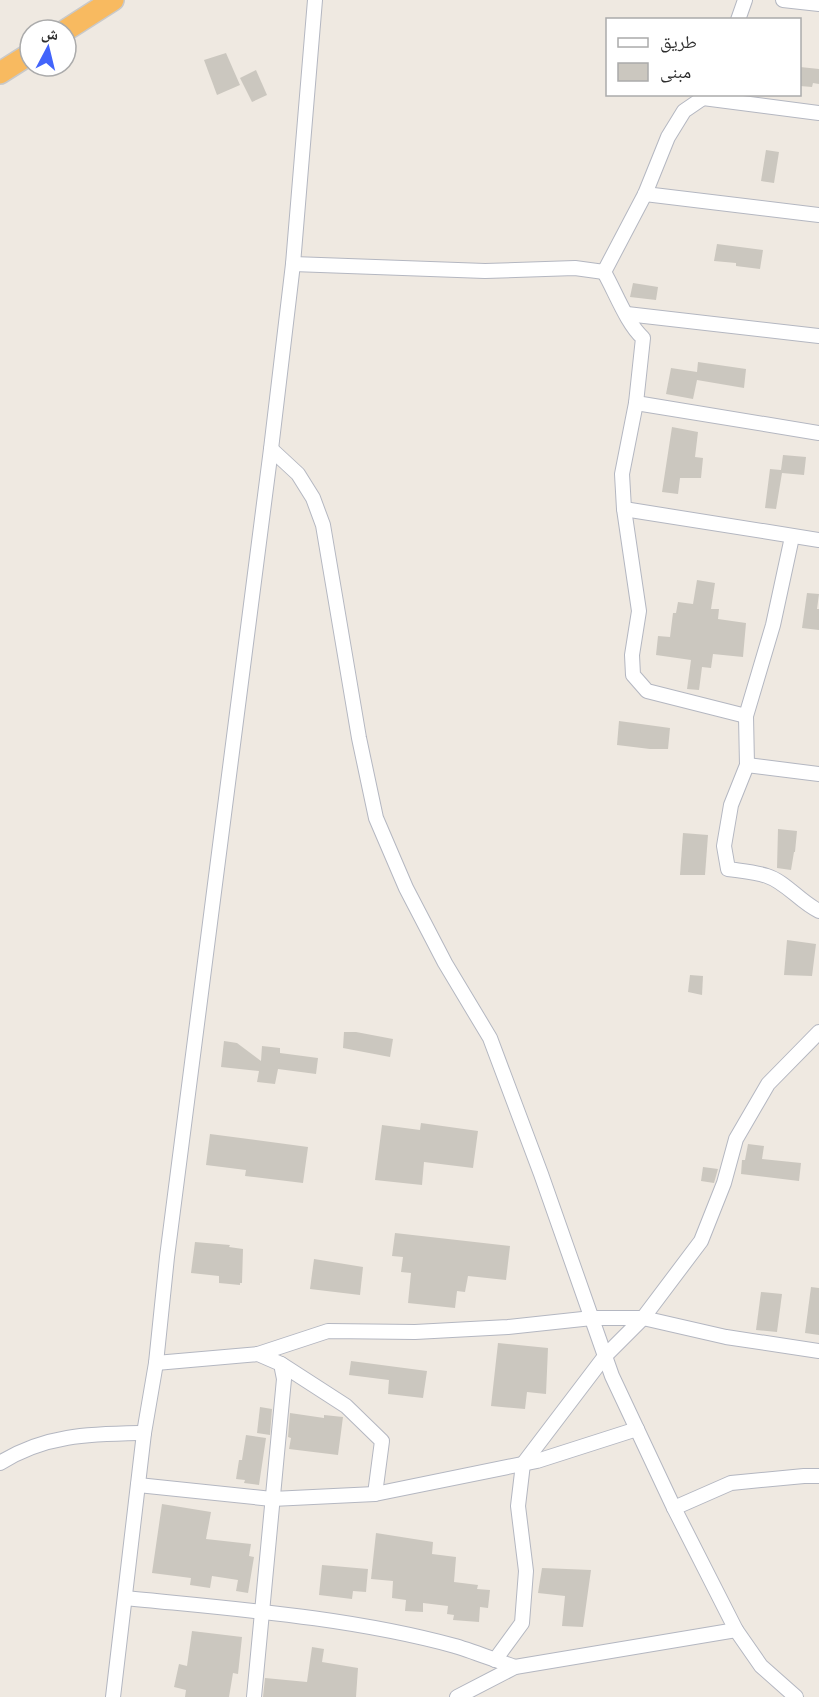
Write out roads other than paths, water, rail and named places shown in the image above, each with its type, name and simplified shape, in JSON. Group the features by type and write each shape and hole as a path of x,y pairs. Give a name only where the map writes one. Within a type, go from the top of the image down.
{"highway":[{"path":"78,22 114,0"},
{"path":"0,74 18,62"}],"street":[{"path":"113,1697 144,1433 156,1362 167,1257 271,449 293,264 315,0"},
{"path":"739,18 745,0"},
{"path":"783,0 819,4"},
{"path":"604,272 645,194 668,137 684,111 703,96 819,114"},
{"path":"645,194 819,215"},
{"path":"293,264 485,271 575,268 604,272"},
{"path":"604,272 633,329 643,338 636,404 622,474 624,509 639,611 632,655 633,675 646,691 746,716"},
{"path":"627,314 819,336"},
{"path":"636,404 819,432"},
{"path":"271,449 298,474 313,498 323,525 359,738 376,818 405,888 445,963 490,1038 612,1376 675,1508 736,1630 761,1666 796,1697"},
{"path":"624,509 819,540"},
{"path":"792,537 773,625 746,716 747,765 731,805 724,846 729,869 768,876 788,888 805,904 819,911"},
{"path":"747,765 819,774"},
{"path":"495,1660 522,1623 526,1571 518,1506 523,1464 605,1356 643,1318 701,1241 724,1183 736,1139 768,1084 819,1032"},
{"path":"156,1362 258,1354 328,1331 415,1332 508,1327 592,1318 643,1318 726,1337 819,1351"},
{"path":"258,1354 281,1364 345,1406 382,1441 375,1494"},
{"path":"254,1697 284,1379 281,1364"},
{"path":"138,1485 272,1499 375,1494 523,1464 637,1429"},
{"path":"0,1463 33,1447 65,1437 87,1434 144,1433"},
{"path":"675,1508 731,1483 819,1476"},
{"path":"126,1598 261,1611 392,1632 456,1647 515,1667"},
{"path":"456,1697 515,1667 736,1630"}]}
